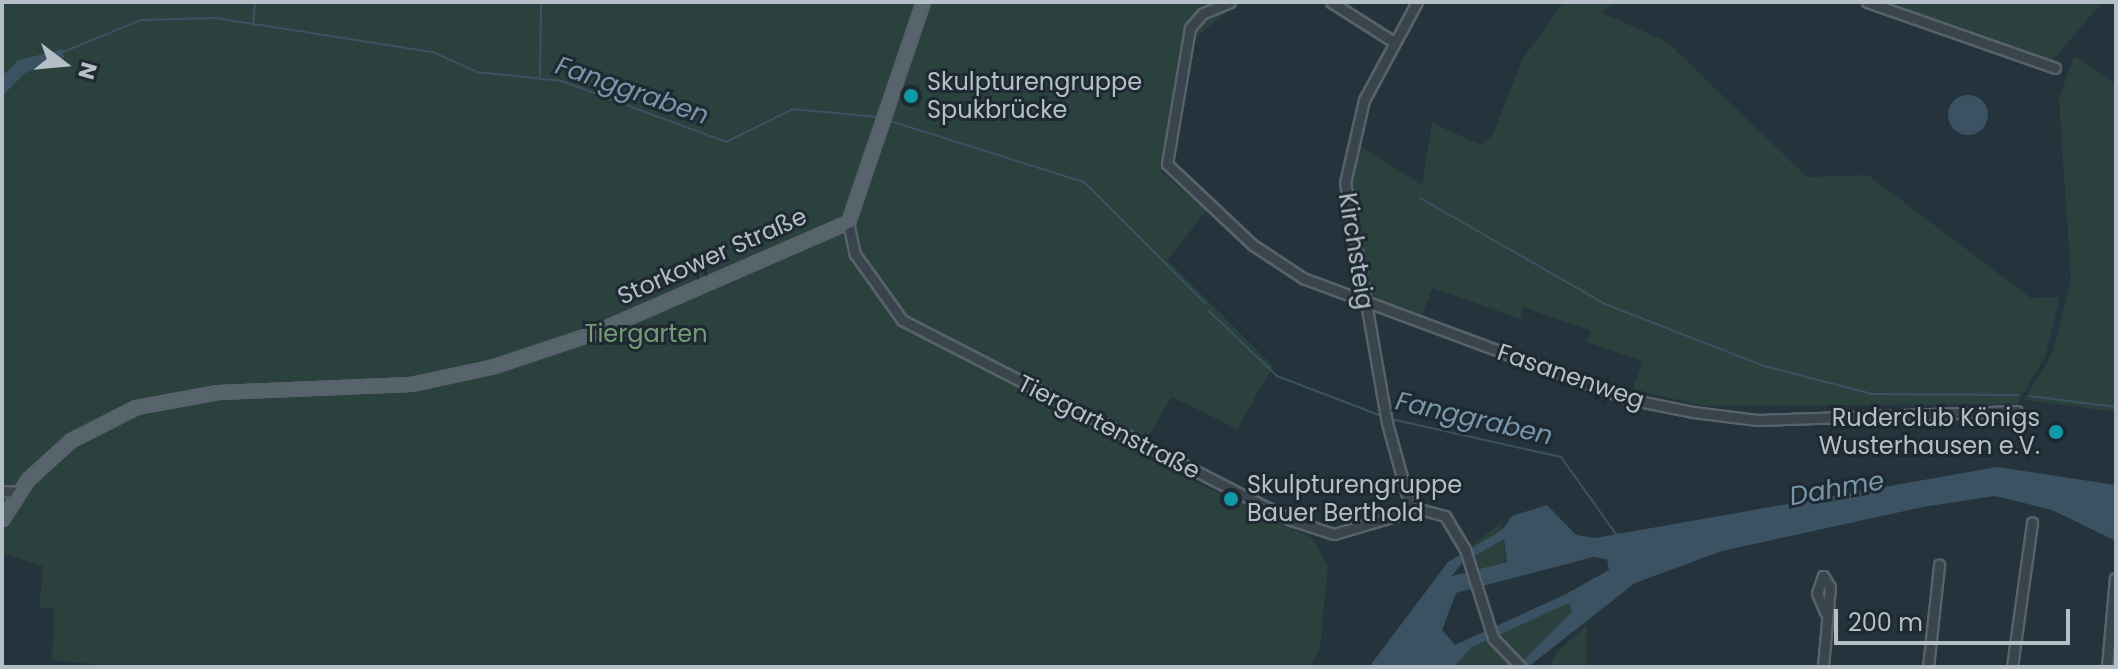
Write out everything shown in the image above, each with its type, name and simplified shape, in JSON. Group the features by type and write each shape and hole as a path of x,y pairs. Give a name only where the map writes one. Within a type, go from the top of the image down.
{"main road":[{"path":"848,222 923,2"},
{"name":"Storkower Straße","path":"2,519 19,492 86,429 136,407 218,392 411,384 494,366 590,334 848,222"}],"street":[{"name":"Fasanenweg","path":"1230,2 1202,14 1190,28 1169,142 1172,174 1253,245 1364,305 1628,399 1693,412 1758,420 2017,411"},
{"path":"1331,2 1394,42"},
{"name":"Kirchsteig","path":"1411,510 1386,418 1364,305 1346,162 1364,100 1417,2"},
{"path":"1867,2 2055,68"},
{"name":"Tiergartenstraße","path":"848,222 855,254 902,320 1166,457 1322,533 1349,533 1411,510"},
{"path":"2,491 19,492"},
{"path":"1411,510 1445,516 1469,560 1491,634 1519,665"},
{"path":"2012,667 2032,522"},
{"path":"1928,667 1939,565"},
{"path":"2107,667 2115,578"},
{"path":"1823,667 1825,612"}],"green space":[{"name":"Tiergarten","path":"2,2 1239,2 1183,48 1161,172 1207,210 1167,260 1273,366 1237,429 1172,397 1137,454 1312,538 1328,565 1320,649 1309,667 119,667 52,660 54,609 39,607 43,567 2,553 2,518 19,494 2,491"},
{"path":"1564,2 1617,2 1600,12 1666,41 1807,177 1868,175 2031,298 2060,297 2045,357 2017,404 1703,406 1633,389 1642,361 1587,342 1591,331 1523,307 1521,319 1432,288 1420,321 1370,303 1349,195 1353,141 1422,185 1432,123 1481,145 1492,136 1523,58"},
{"path":"1875,2 2102,2 2046,68 1894,18 1897,10"},
{"path":"2074,56 2116,84 2116,412 2024,400 2052,354 2071,279 2059,99"},
{"path":"1501,523 1506,561 1481,570 1470,547"},
{"path":"1569,603 1572,612 1517,667 1454,667 1472,647"},
{"path":"1587,625 1587,667 1549,667 1556,653"}],"water":[{"path":"63,49 64,58 25,73 2,96 2,76 19,60"},
{"path":"1968,95 1982,101 1988,115 1982,129 1968,135 1954,129 1948,115 1954,101"},
{"path":"1997,467 2116,485 2116,541 2052,510 1995,496 1923,507 1722,551 1635,583 1528,667 1517,667 1572,612 1569,603 1472,647 1454,667 1369,667 1448,562 1502,530 1512,516 1547,505 1576,535 1595,538","holes":["1504,539 1507,562 1452,576 1462,563","1593,557 1607,559 1609,570 1564,595 1455,645 1442,630 1456,593"]}],"waterway":[{"path":"253,25 255,2"},
{"path":"540,77 541,2"},
{"name":"Fanggraben","path":"63,52 141,20 215,18 433,52 477,72 562,81 726,142 793,109 877,117"},
{"name":"Fanggraben","path":"887,120 1084,182 1205,303"},
{"path":"1420,198 1605,304 1764,366 1872,394 2018,395"},
{"name":"Fanggraben","path":"1209,311 1277,376 1382,416"},
{"path":"2030,396 2116,407"},
{"name":"Fanggraben","path":"1391,419 1561,457 1616,534"}],"place":[{"name":"Skulpturengruppe Spukbrücke","path":"911,96"},
{"name":"Ruderclub Königs Wusterhausen e.V.","path":"2056,432"},
{"name":"Skulpturengruppe Bauer Berthold","path":"1231,499"}],"water label":[{"name":"Dahme","path":"1837,489"}]}
